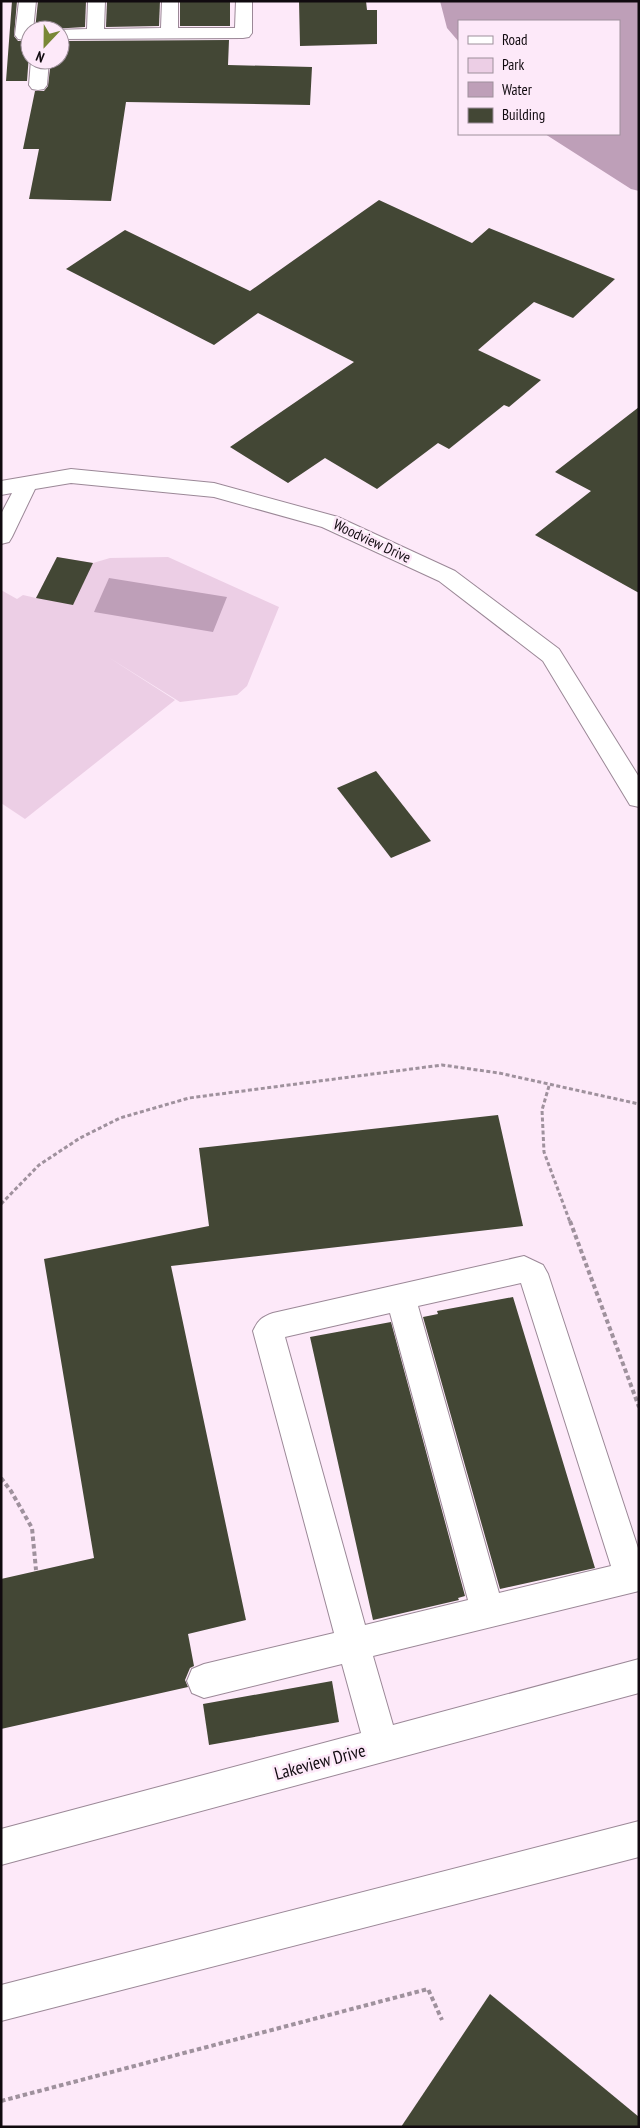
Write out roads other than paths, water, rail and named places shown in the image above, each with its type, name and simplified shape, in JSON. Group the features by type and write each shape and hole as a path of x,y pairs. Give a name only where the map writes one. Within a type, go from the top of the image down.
{"street":[{"path":"24,20 28,1"},
{"path":"95,34 97,1"},
{"path":"169,33 170,1"},
{"path":"70,34 243,33 244,1"},
{"path":"38,85 39,70"},
{"name":"Woodview Drive","path":"1,488 71,476 214,490 330,522 447,576 551,655 639,798"},
{"path":"1,537 26,484"},
{"path":"204,1681 354,1644 635,1576 533,1274 524,1269 274,1326 268,1331 354,1644 381,1745"},
{"path":"401,1298 488,1612"},
{"name":"Lakeview Drive","path":"1,1847 639,1676"},
{"path":"1,2002 639,1839"}],"water":[{"path":"440,1 639,1 639,191 631,189 547,135 620,135 620,20 458,20 458,41 447,28"},
{"path":"109,578 227,597 213,632 94,612"}]}
